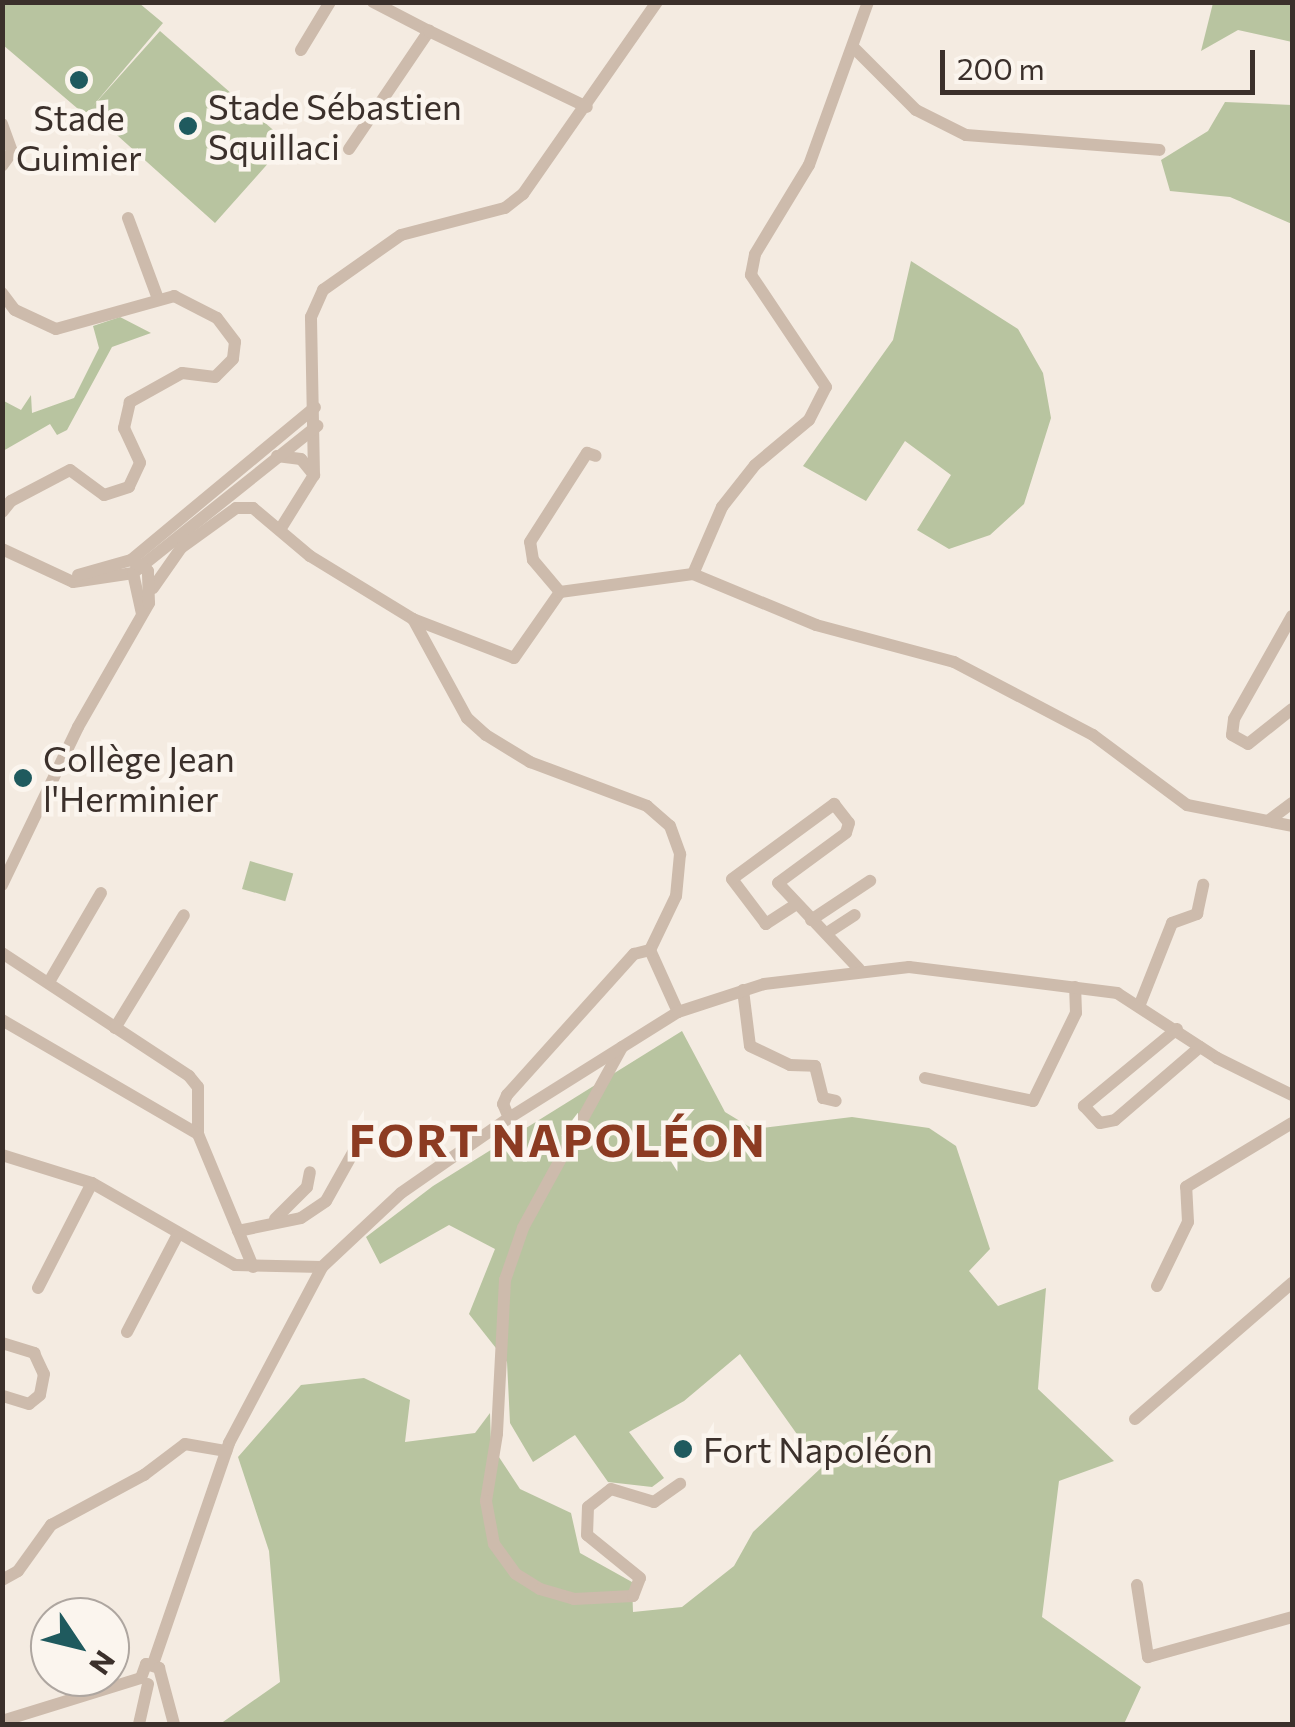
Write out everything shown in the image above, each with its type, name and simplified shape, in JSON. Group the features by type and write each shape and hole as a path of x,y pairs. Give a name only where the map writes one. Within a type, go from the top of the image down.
{"street":[{"path":"301,50 330,2"},
{"path":"373,2 587,106"},
{"path":"281,528 314,475 311,317 323,290 402,235 505,208 523,194 658,2"},
{"path":"693,574 722,507 755,466 809,420 826,387 752,275 755,254 809,165 868,2"},
{"path":"350,150 428,31"},
{"path":"853,47 916,110 966,134 1159,150"},
{"path":"2,124 12,152 2,166"},
{"path":"128,218 157,296"},
{"path":"2,293 15,310 56,329 157,296 174,296 230,329 235,342 226,370 215,377 182,373 130,402 124,428 140,463 129,487 104,496 70,470 11,500 2,512"},
{"path":"137,565 315,407"},
{"path":"2,549 74,582 137,565 316,426"},
{"path":"560,592 532,560 530,542 587,453 596,456"},
{"path":"277,456 301,458 314,475"},
{"path":"2,886 78,727 142,618 166,562 236,508 260,511 310,556 413,619 458,642 514,658 560,592 693,574 816,625 954,662 1093,735 1188,805 1292,826"},
{"path":"137,565 153,588"},
{"path":"137,565 142,618"},
{"path":"1292,616 1234,719 1232,735 1248,744 1292,708"},
{"path":"413,619 460,706 486,735 530,762 637,802 670,826 680,854 676,896 650,950"},
{"path":"1268,821 1292,803"},
{"path":"795,905 766,924 732,879 834,804 849,823 846,833 778,883 859,969"},
{"path":"811,920 870,881"},
{"path":"1140,1004 1172,924 1197,914 1203,884"},
{"path":"49,982 101,892"},
{"path":"827,933 856,915"},
{"path":"116,1028 184,916"},
{"path":"650,950 678,1012"},
{"path":"509,1118 503,1104 508,1095 634,954 650,950"},
{"path":"2,953 198,1087 198,1134 253,1267"},
{"path":"2,1721 149,1681 160,1671 153,1664 226,1450 322,1267 402,1194 509,1118 678,1012 743,990 859,969 909,967 1118,993 1200,1047 1292,1095"},
{"path":"925,1078 1032,1101 1076,1013 1075,988"},
{"path":"743,990 750,1046 790,1065 815,1066 823,1098 836,1101"},
{"path":"2,1020 198,1134"},
{"path":"1177,1029 1084,1106 1100,1124 1115,1120 1200,1047"},
{"path":"622,1048 523,1228 505,1280 497,1434 486,1501 494,1544 516,1574 540,1589 574,1599 632,1596 640,1578 587,1535 588,1507 611,1490 654,1502 680,1484"},
{"path":"1157,1286 1188,1222 1186,1187 1292,1123"},
{"path":"275,1219 289,1223 326,1200 354,1151"},
{"path":"2,1156 92,1183 177,1236 253,1267 322,1267"},
{"path":"238,1231 275,1219 307,1186 310,1172"},
{"path":"38,1288 92,1183"},
{"path":"126,1332 177,1236"},
{"path":"1135,1420 1292,1284"},
{"path":"2,1344 34,1353 44,1374 40,1395 29,1404 2,1396"},
{"path":"2,1580 18,1572 51,1525 144,1475 184,1444 226,1450"},
{"path":"1137,1586 1148,1658 1292,1617"},
{"path":"139,1724 149,1681"},
{"path":"149,1681 174,1724"}],"green space":[{"name":"Stade Sébastien Squillaci","path":"3,2 139,3 163,23 92,107 160,31 287,142 215,223 89,110 84,114 3,45"},
{"path":"1213,3 1292,3 1292,42 1238,30 1201,51"},
{"path":"1225,102 1292,105 1292,224 1230,197 1170,191 1161,160 1208,131"},
{"path":"911,261 1018,329 1043,373 1051,418 1024,504 990,535 949,549 917,530 951,475 905,441 866,501 803,466 893,340"},
{"path":"120,317 151,333 112,347 67,430 57,435 50,424 3,451 2,400 21,410 31,395 32,413 74,398 99,348 93,326"},
{"path":"250,861 293,873 285,901 242,889"},
{"path":"682,1031 725,1112 753,1129 852,1117 929,1128 956,1146 990,1249 969,1271 998,1306 1046,1288 1038,1389 1114,1461 1059,1481 1042,1617 1141,1687 1124,1724 220,1724 280,1682 269,1551 238,1457 301,1385 364,1378 410,1400 405,1442 475,1433 490,1413 491,1445 520,1489 571,1513 580,1553 632,1582 633,1612 682,1607 734,1566 753,1532 821,1468 740,1354 684,1401 629,1432 664,1478 652,1487 608,1482 575,1435 533,1462 510,1423 507,1362 469,1314 495,1249 449,1225 380,1264 366,1237 433,1186"}],"place":[{"name":"Stade Guimier","path":"79,80"},
{"name":"Stade Sébastien Squillaci","path":"188,126"},
{"name":"Collège Jean l'Herminier","path":"23,778"},
{"name":"Fort Napoléon","path":"683,1449"}],"district":[{"name":"FORT NAPOLÉON","path":"558,1139"}]}
